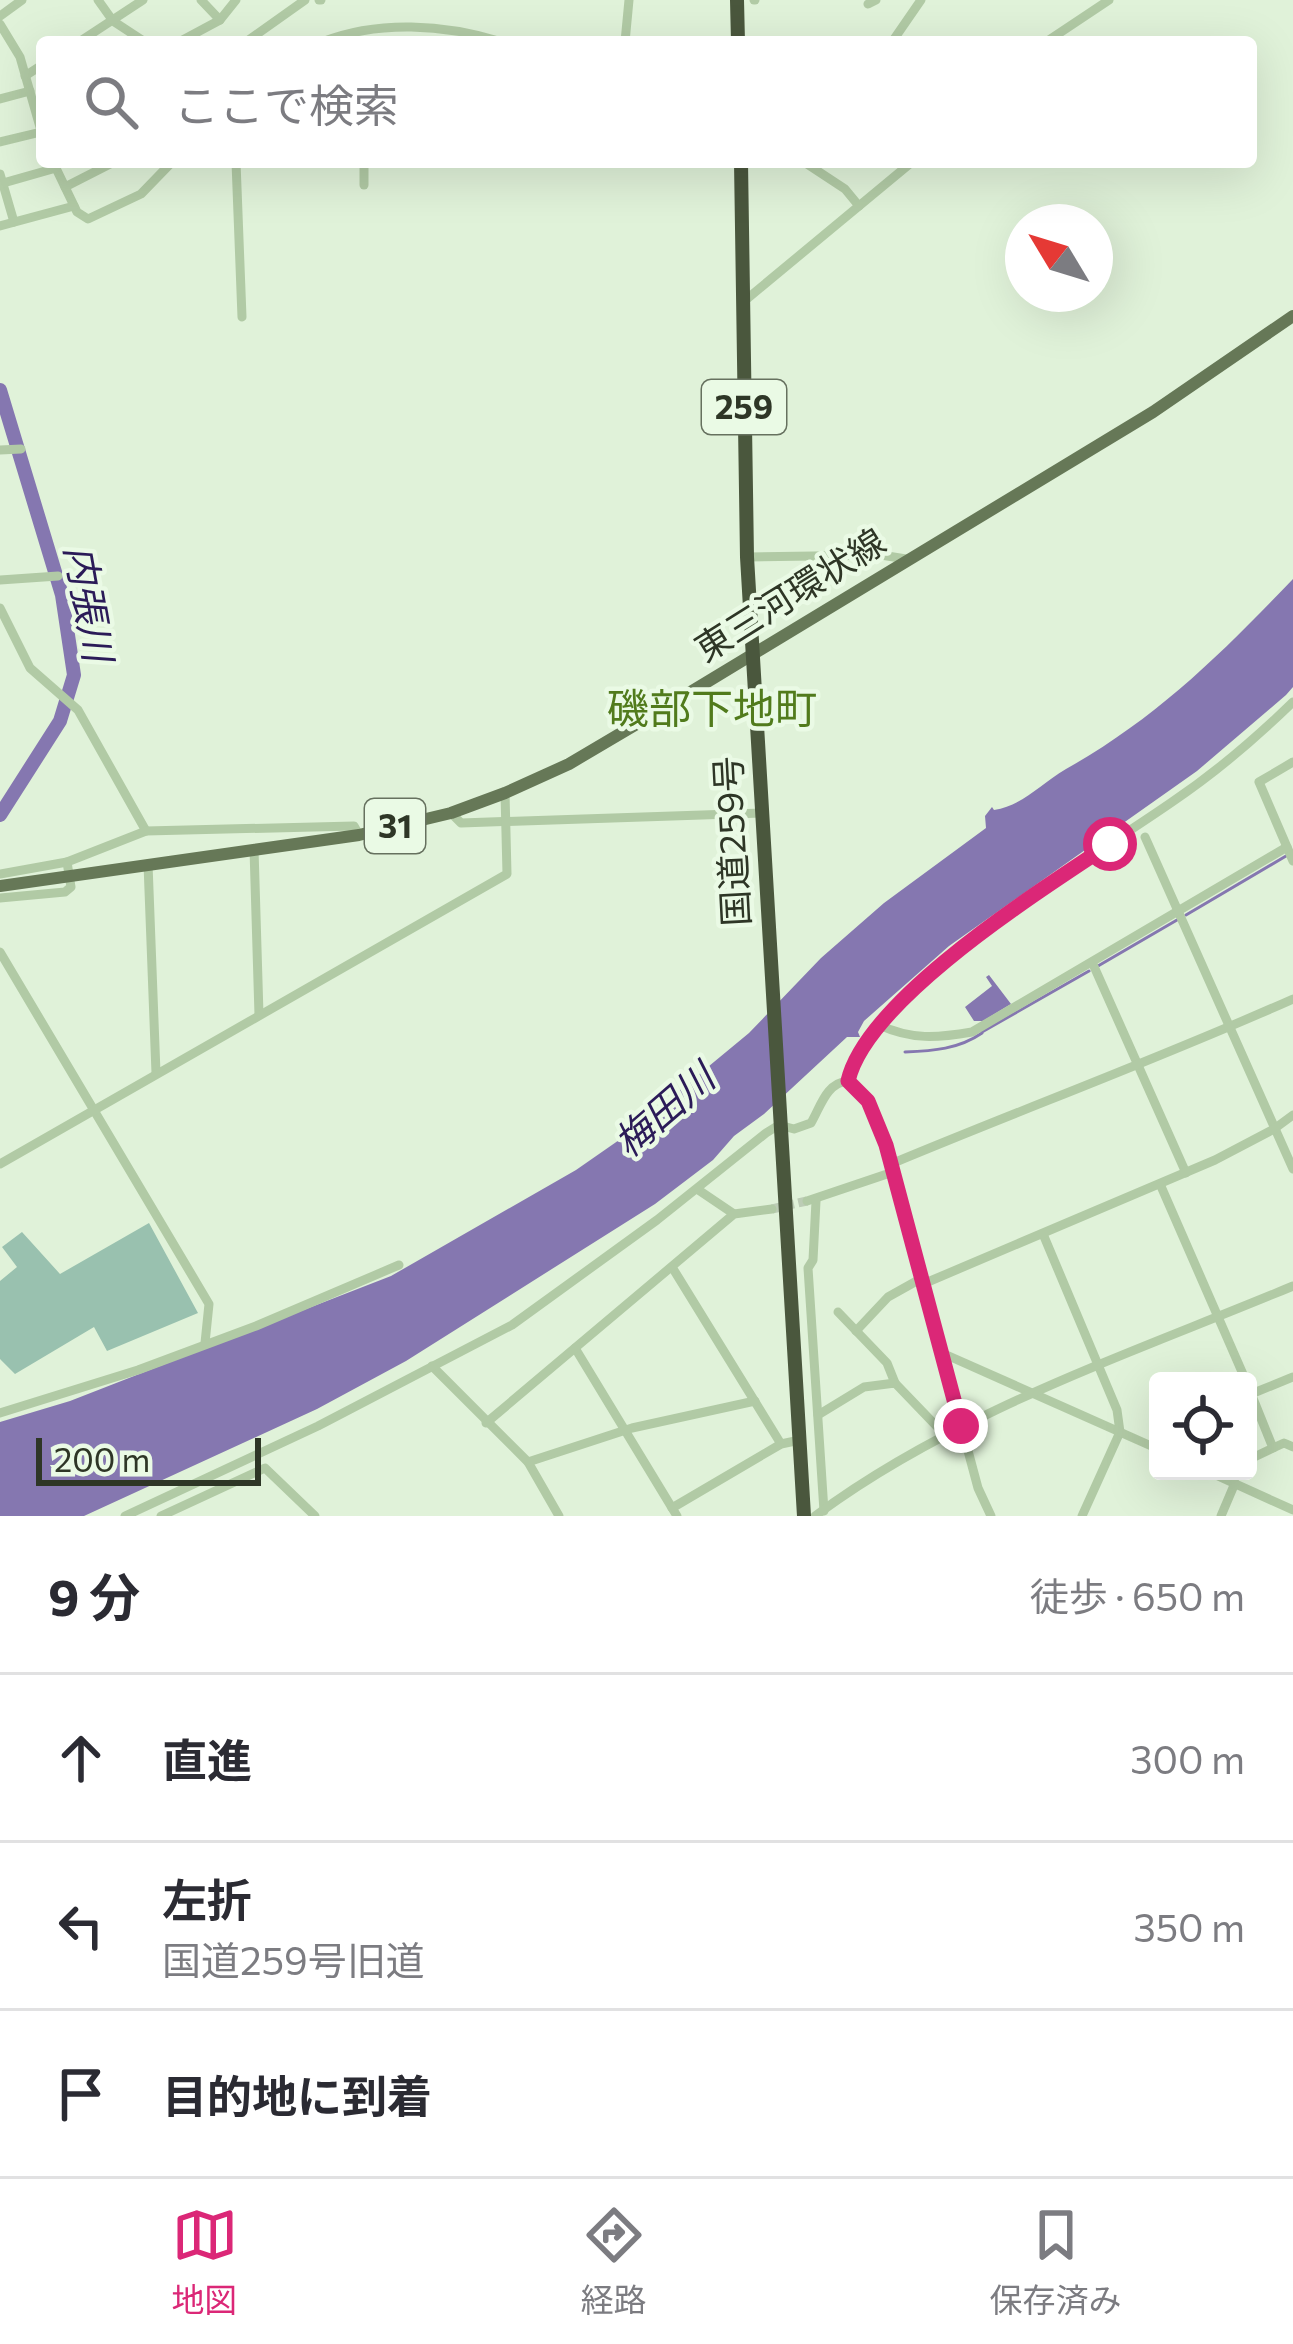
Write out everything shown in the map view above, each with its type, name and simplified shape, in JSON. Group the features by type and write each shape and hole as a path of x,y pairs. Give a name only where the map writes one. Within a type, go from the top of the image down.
{"highway":[{"path":"737,0 739,36"},
{"name":"国道259号","path":"741,168 747,557 804,1516"}],"main road":[{"name":"東三河環状線","path":"0,886 69,869 148,865 359,835 452,813 506,794 569,764 1153,412 1293,316"}],"street":[{"path":"22,0 0,20 36,108"},
{"path":"98,0 113,21 136,36"},
{"path":"95,36 143,0"},
{"path":"201,0 220,20"},
{"path":"190,36 220,20 236,0"},
{"path":"254,36 305,0"},
{"path":"626,36 629,0"},
{"path":"903,0 911,12"},
{"path":"896,36 921,0"},
{"path":"1055,36 1109,0"},
{"path":"359,36 437,29 472,36"},
{"path":"0,54 15,50"},
{"path":"26,76 36,69"},
{"path":"0,99 30,91"},
{"path":"0,142 36,134"},
{"path":"14,222 1,180 43,168"},
{"path":"56,168 83,218 110,212 141,194 165,168"},
{"path":"65,187 102,168"},
{"path":"236,168 242,317"},
{"path":"364,168 364,185"},
{"path":"813,168 845,189 859,206"},
{"path":"742,303 905,168"},
{"path":"0,226 74,206"},
{"path":"0,450 21,449"},
{"path":"747,557 881,555 906,559"},
{"path":"0,580 58,576"},
{"path":"0,608 30,668 75,706 146,831"},
{"path":"848,1081 852,1062 879,1025 961,950 1176,800 1293,702"},
{"path":"879,1025 925,1039 972,1032 1291,856 1259,782 1293,762"},
{"path":"0,1164 507,874 506,794"},
{"path":"452,813 461,823 507,823 762,813"},
{"path":"0,874 69,869 146,831 354,826 359,835"},
{"path":"1144,836 1293,1169"},
{"path":"254,849 259,1015"},
{"path":"148,865 156,1073"},
{"path":"0,898 65,892 71,887 69,869"},
{"path":"0,952 209,1304 206,1343"},
{"path":"1094,966 1186,1173"},
{"path":"821,1514 808,1268 813,1260 811,1201 1293,998"},
{"path":"124,1516 318,1426 540,1307 778,1125 794,1129 811,1123 828,1090 836,1082 848,1081 868,1101 892,1168 977,1488 991,1516"},
{"path":"856,1330 888,1297 1186,1173 1274,1130 1293,1115"},
{"path":"1160,1184 1242,1372"},
{"path":"697,1189 734,1214"},
{"path":"486,1423 734,1214 772,1209"},
{"path":"1043,1234 1117,1410 1120,1432 1082,1516"},
{"path":"0,1413 117,1378 399,1265"},
{"path":"672,1267 781,1444"},
{"path":"821,1514 846,1492 944,1434 1293,1286"},
{"path":"838,1312 944,1434"},
{"path":"792,1321 812,1321"},
{"path":"575,1348 674,1512 781,1444 800,1440"},
{"path":"942,1353 1149,1445"},
{"path":"432,1366 528,1462 559,1516"},
{"path":"1257,1385 1293,1377"},
{"path":"818,1415 864,1387 895,1383"},
{"path":"528,1462 645,1425 755,1401"},
{"path":"1257,1409 1273,1448"},
{"path":"1257,1456 1284,1443 1293,1447"},
{"path":"161,1516 265,1468 315,1516"},
{"path":"1231,1480 1293,1510"},
{"path":"1221,1516 1235,1483"}],"green space":[{"path":"149,1223 198,1313 107,1351 94,1327 15,1374 0,1359 0,1281 17,1267 2,1247 22,1232 60,1274"}],"water":[{"name":"梅田川","path":"1293,579 1293,687 1286,695 1197,771 949,946 864,1021 860,1037 847,1037 713,1160 655,1204 406,1361 317,1409 84,1516 0,1516 0,1422 70,1401 391,1276 576,1170 749,1033 821,958 884,903 986,828 985,816 992,807 1023,799 1130,728 1214,659"},
{"path":"989,975 1011,1004 983,1021 974,1021 965,1007 992,986"}],"waterway":[{"name":"内張川","path":"0,390 62,595 74,675 60,721 0,815"},
{"path":"1186,915 1286,856"},
{"path":"1098,966 1177,920"},
{"path":"982,1032 1089,971"},
{"path":"905,1052 955,1046 982,1033"}],"tunnel":[{"path":"772,1209 807,1201"}],"district":[{"name":"磯部下地町","path":"712,709"}],"route":[{"path":"961,1426 886,1145 868,1101 848,1081 852,1062 879,1025 929,977 1110,844"}]}
